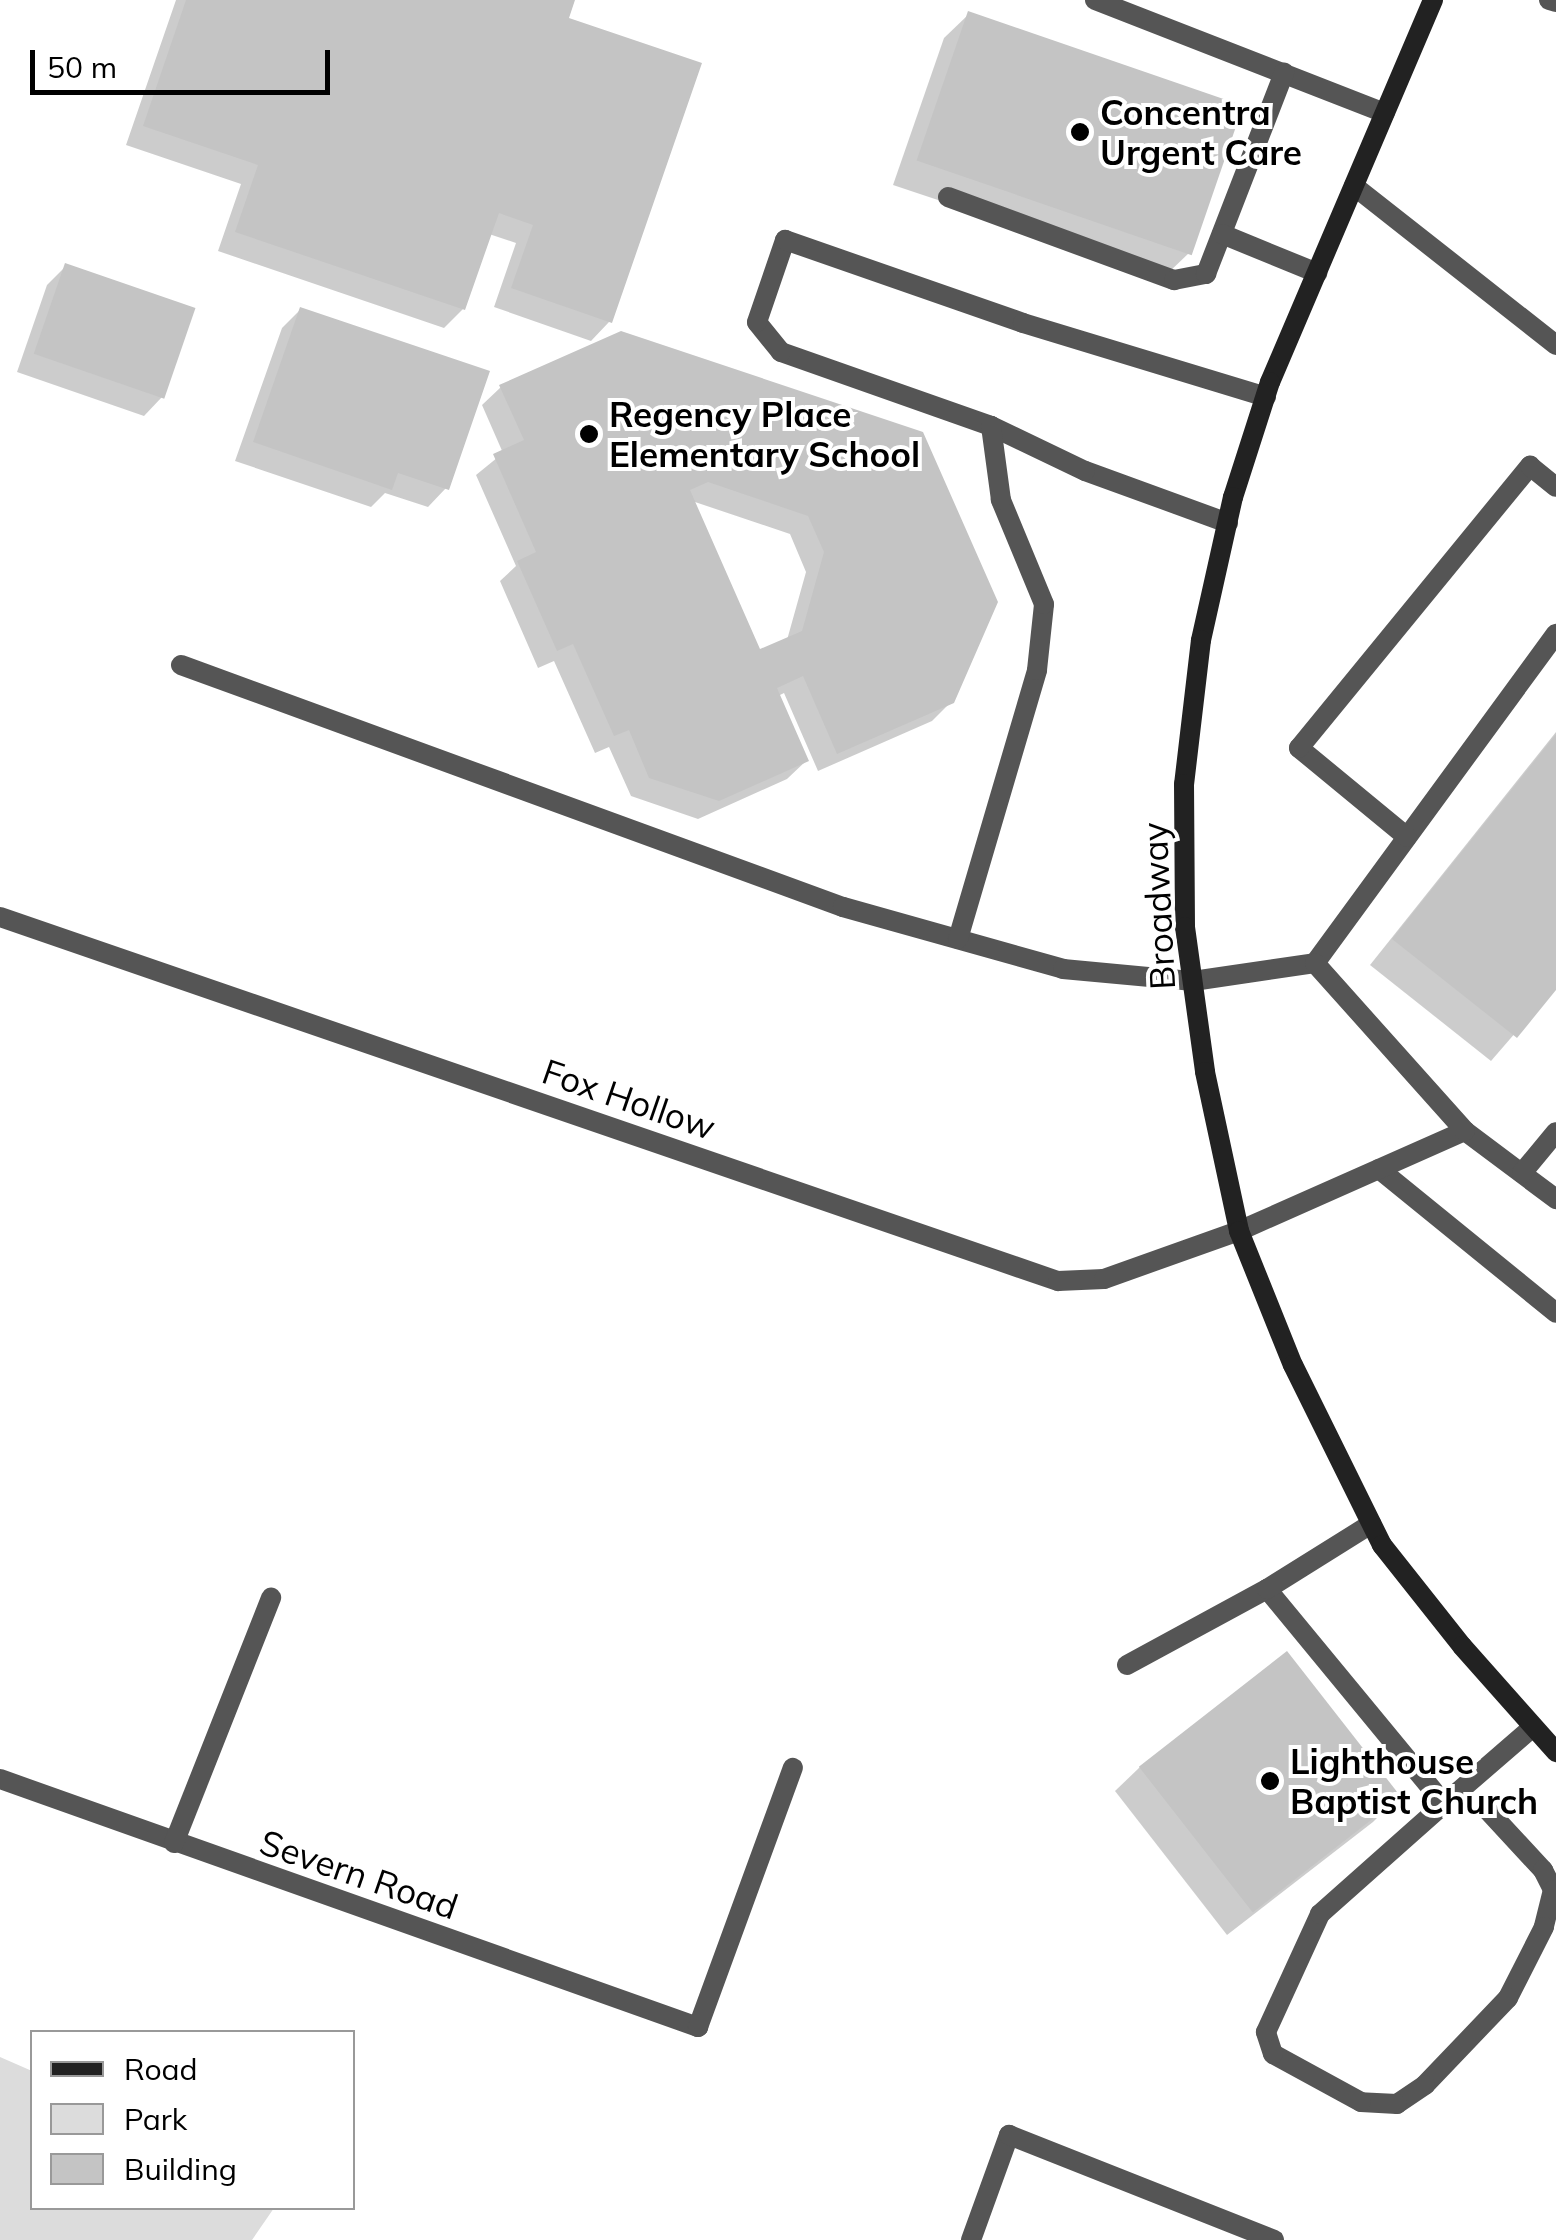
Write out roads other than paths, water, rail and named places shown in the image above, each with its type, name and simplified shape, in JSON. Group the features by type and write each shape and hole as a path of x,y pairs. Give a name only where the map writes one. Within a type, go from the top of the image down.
{"main road":[{"name":"Broadway","path":"1433,0 1266,397 1228,523 1201,640 1184,784 1186,927 1205,1072 1239,1230 1294,1366 1371,1524 1462,1646 1556,1752"}],"street":[{"path":"1095,0 1385,112"},
{"path":"1549,0 1556,2"},
{"path":"948,196 1174,280 1206,274 1284,73"},
{"path":"1354,186 1556,346"},
{"path":"1222,234 1317,273"},
{"path":"1228,523 1085,471 991,426 781,352 757,322 784,240 1024,323 1266,397"},
{"path":"958,940 1037,670 1044,604 1001,500 991,426"},
{"path":"1407,837 1298,748 1530,466 1556,487"},
{"path":"181,665 844,907 1064,969 1193,981 1315,963 1556,634"},
{"name":"Fox Hollow","path":"0,917 1058,1281 1104,1279 1239,1230 1465,1131"},
{"path":"1315,963 1465,1131 1556,1199"},
{"path":"1522,1173 1556,1132"},
{"path":"1378,1169 1556,1313"},
{"path":"1127,1665 1267,1589 1371,1524"},
{"path":"1267,1589 1444,1804"},
{"path":"174,1843 271,1598"},
{"path":"1444,1804 1480,1802 1543,1870 1553,1890 1544,1927 1508,1998 1425,2085 1397,2104 1361,2102 1272,2054 1266,2032 1320,1914 1444,1804 1533,1727"},
{"name":"Severn Road","path":"0,1779 698,2027 793,1768"},
{"path":"972,2240 1009,2134 1274,2240"}],"place":[{"name":"Concentra Urgent Care","path":"1080,132"},
{"name":"Regency Place Elementary School","path":"589,434"},
{"name":"Lighthouse Baptist Church","path":"1270,1781"}]}
